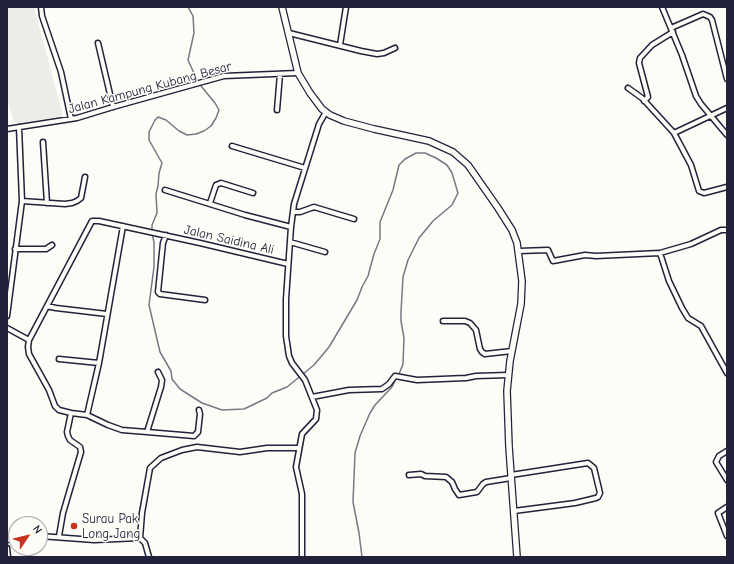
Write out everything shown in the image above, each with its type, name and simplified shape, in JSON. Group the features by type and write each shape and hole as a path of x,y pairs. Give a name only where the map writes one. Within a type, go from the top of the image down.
{"street":[{"path":"41,7 42,16 61,72 71,119"},
{"path":"282,7 298,73 310,93 326,112 334,117 354,124 429,141 443,146 458,155 472,170 508,222 516,239 521,268 522,293 508,375 508,426 517,557"},
{"path":"340,46 346,7"},
{"path":"662,7 696,96 727,135"},
{"path":"644,101 648,96 639,63 640,58 646,50 672,30 703,14 710,17 712,20 727,79"},
{"path":"289,33 361,52 376,54 384,53 395,48"},
{"path":"98,43 112,107"},
{"name":"Jalan Kampung Kubang Besar","path":"7,130 71,119 224,76 298,73"},
{"path":"278,110 280,74"},
{"path":"628,88 644,101 674,133 691,165 699,191 704,193 727,187"},
{"path":"674,133 727,108"},
{"path":"302,557 302,494 296,467 302,434 316,419 317,410 303,376 290,360 286,336 285,313 294,204 319,124 326,112"},
{"path":"7,316 22,201 19,128"},
{"path":"42,142 47,203"},
{"path":"232,146 305,168"},
{"path":"22,201 65,204 77,201 81,198 85,177"},
{"path":"210,203 216,185 221,183 253,193"},
{"path":"165,190 241,214 291,227"},
{"path":"293,212 300,212 314,207 354,219"},
{"name":"Jalan Saidina Ali","path":"48,306 92,221 166,235 288,264"},
{"path":"87,415 99,363 123,226"},
{"path":"518,251 548,250 553,261 585,255 596,256 660,253 691,244 721,230 727,230"},
{"path":"166,235 163,243 158,292 160,294 204,300"},
{"path":"290,242 326,252"},
{"path":"15,249 46,249 52,245"},
{"path":"660,253 669,281 682,308 688,318 701,326 727,373"},
{"path":"7,270 13,269"},
{"path":"107,314 48,306 29,340 28,351 49,390 55,406 59,410 87,415 122,430 194,436 198,432 199,410"},
{"path":"443,321 465,321 470,323 476,330 482,352 485,354 512,351"},
{"path":"7,328 29,340"},
{"path":"59,359 99,363"},
{"path":"147,432 161,387 162,380 158,372"},
{"path":"312,397 350,390 382,389 389,384 395,376 417,380 508,375"},
{"path":"59,536 63,513 81,452 80,447 70,440 68,436 67,432 71,413"},
{"path":"140,538 142,513 150,468 161,458 182,450 197,447 240,452 268,448 299,448"},
{"path":"727,451 719,456 716,462 727,480"},
{"path":"409,475 421,474 425,476 446,477 452,482 459,495 477,492 486,482 511,476 588,463 594,468 600,493 598,497 582,502 514,511"},
{"path":"727,507 718,513 727,536"},
{"path":"48,536 94,540 140,538 145,543 149,557"},
{"path":"7,548 8,557"}],"shaded area":[{"path":"7,7 34,7 63,116 15,124 7,100"}],"waterway":[{"path":"188,7 193,16 194,33 188,60 197,80"},
{"path":"152,229 157,213 156,194 162,163 149,140 149,132 158,117 166,120 179,131 187,135 196,134 211,126 219,110 201,86"},
{"path":"152,234 154,242 154,267 149,305 160,352 171,371 172,379 180,389 202,403 222,410 244,409 267,398 272,393 287,387 314,365 329,347 357,300 368,276 380,239 380,222 393,190 399,165 405,159 416,153 425,153 436,158 447,165 452,173 458,193 452,205 433,221 419,238 408,260 403,277 401,312 404,338 403,364 399,374"},
{"path":"362,557 353,502 355,453 360,436 370,413 375,405 392,387 395,381"}],"place":[{"name":"Surau Pak Long Jang","path":"74,526"}]}
